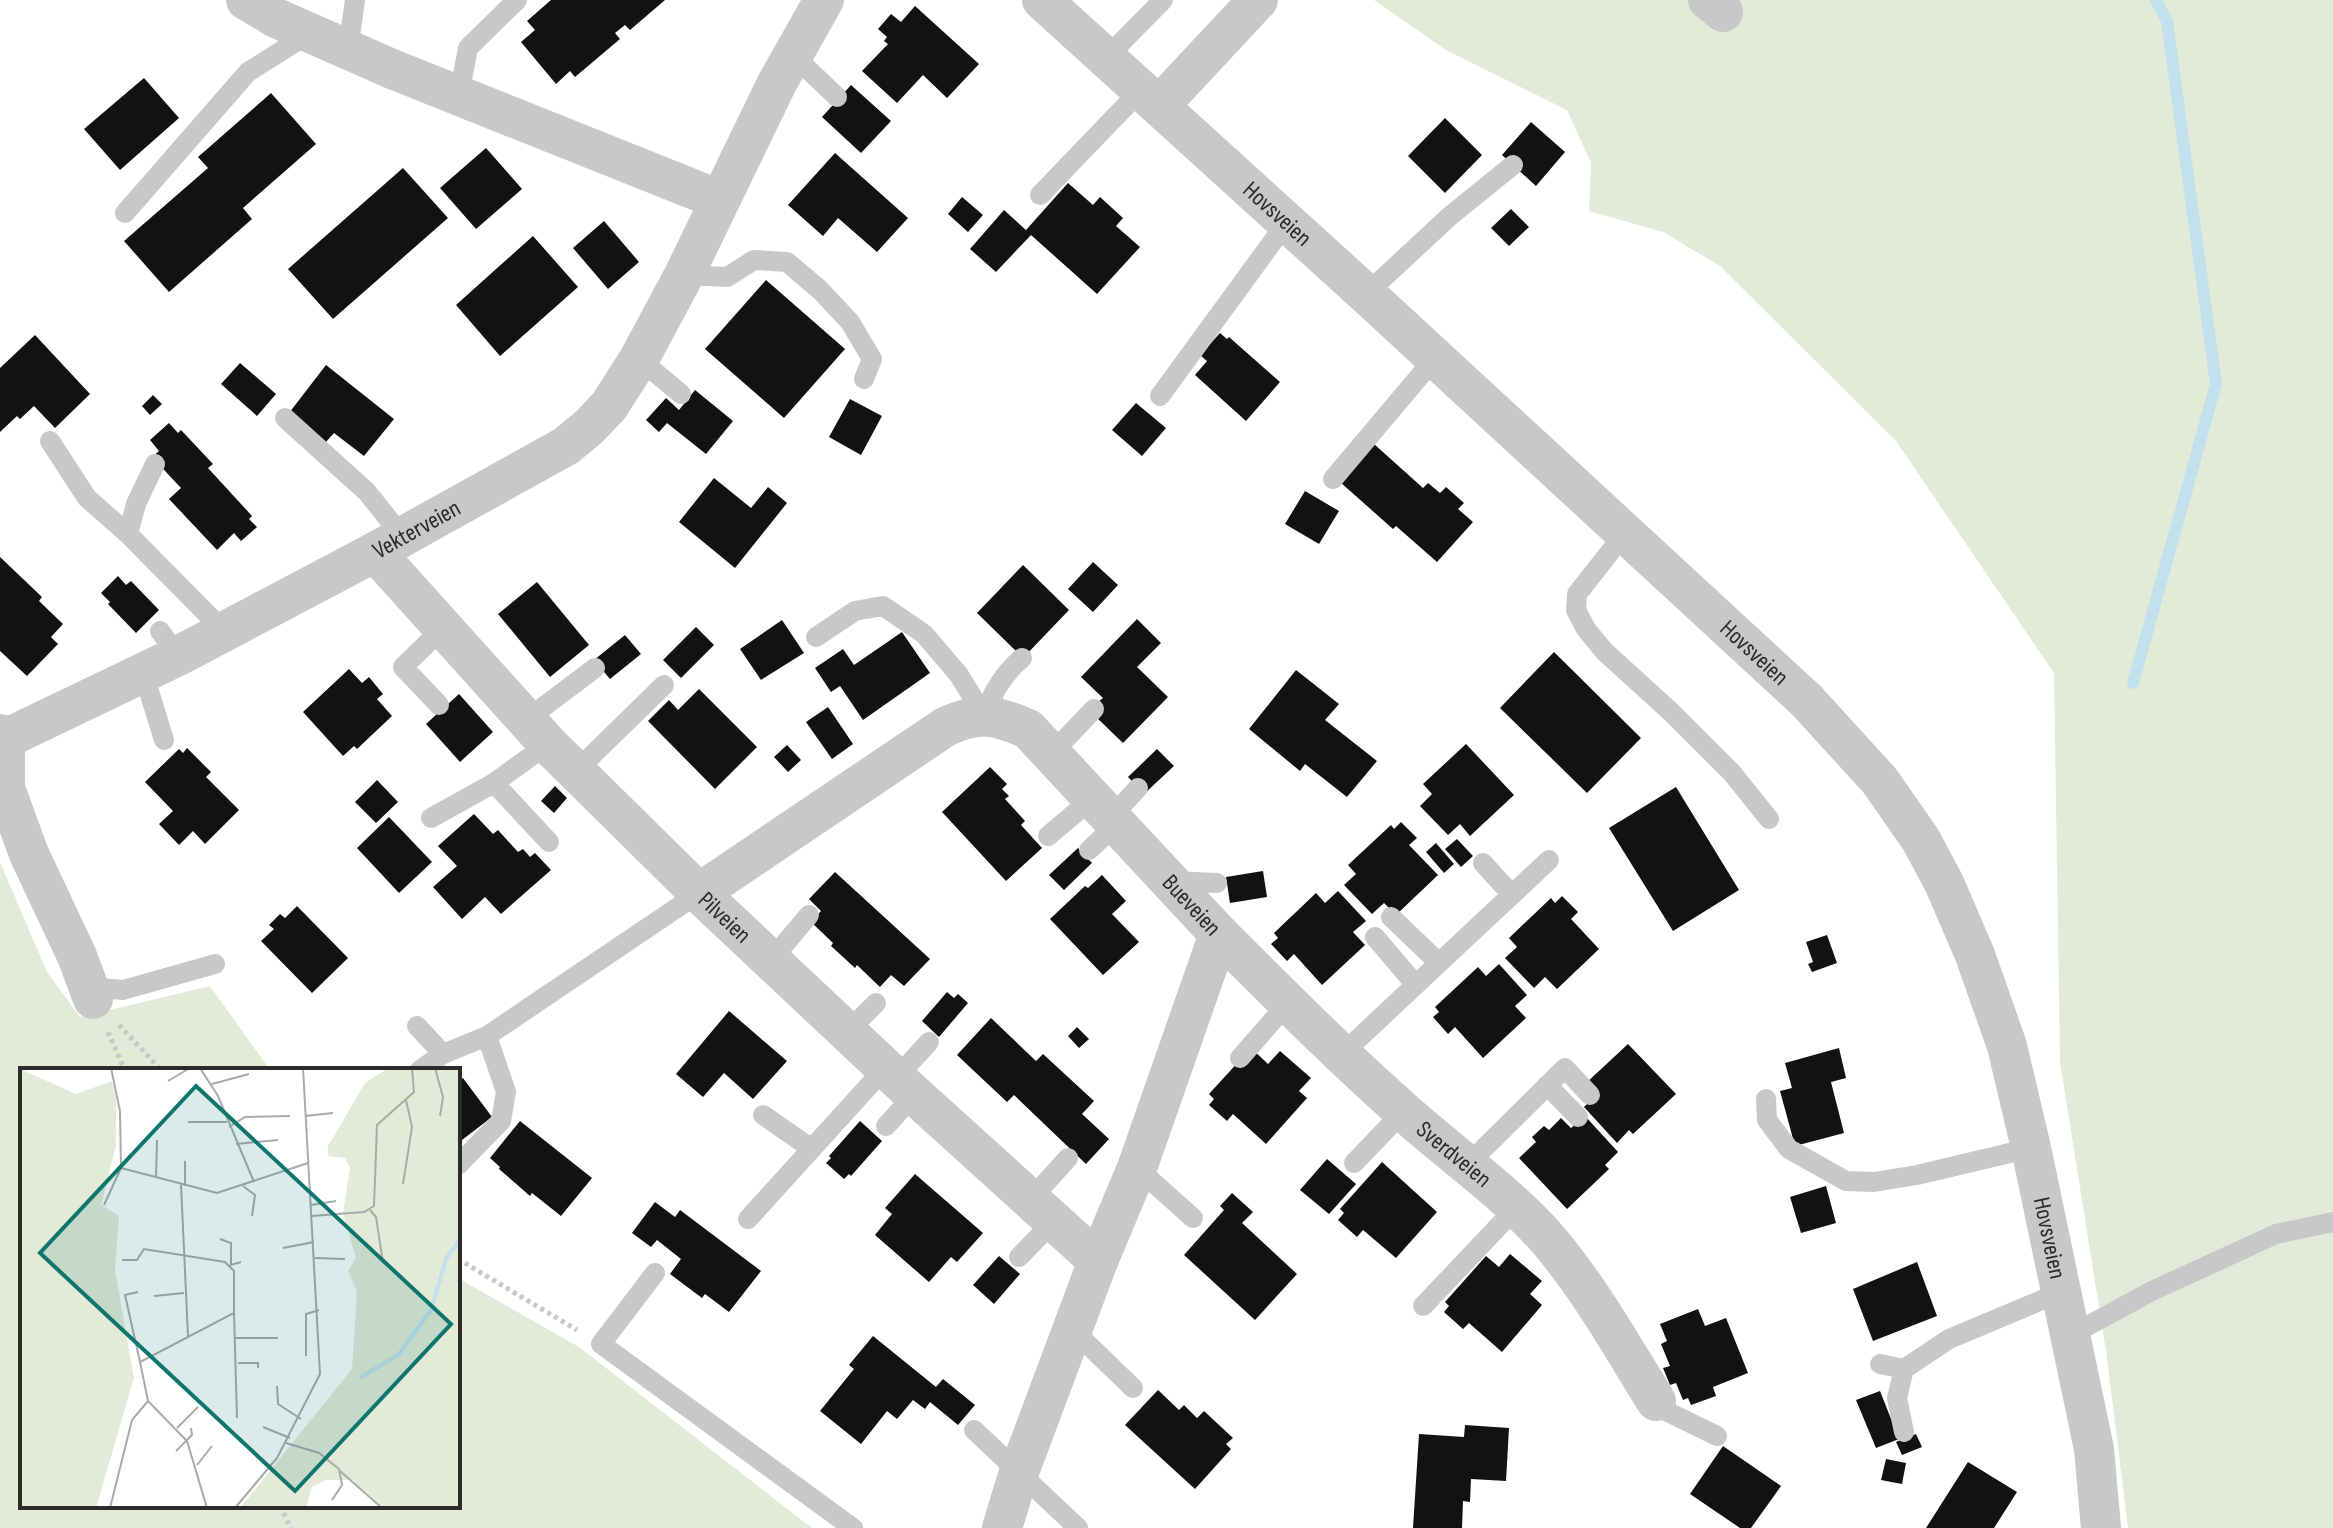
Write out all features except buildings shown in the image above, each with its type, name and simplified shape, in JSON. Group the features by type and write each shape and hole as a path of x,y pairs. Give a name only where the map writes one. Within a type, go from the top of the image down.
{"street":[{"path":"246,0 276,18 348,50 720,200"},
{"name":"Vekterveien","path":"91,993 29,854 5,788 2,737 160,653 224,631 566,446 589,427 609,406 639,359 824,0"},
{"name":"Hovsveien","path":"1042,0 1807,701 1880,781 1921,840 1944,883 1975,955 2007,1046 2094,1449 2101,1528"},
{"path":"1150,98 1258,0"},
{"name":"Pilveien","path":"388,544 444,627 550,745 699,893 1098,1261"},
{"path":"699,893 855,772 964,718 984,716"},
{"name":"Bueveien","path":"984,716 999,717 1028,729 1052,753 1103,822 1171,881 1219,934 1137,1168 1072,1329 1019,1472 1002,1528"},
{"name":"Sverdveien","path":"1219,934 1403,1112 1468,1164 1542,1234 1591,1298 1628,1331 1656,1401"}],"lane":[{"path":"348,50 355,0"},
{"path":"459,96 468,48 517,0"},
{"path":"1106,58 1163,0"},
{"path":"125,213 248,72 310,33"},
{"path":"793,55 837,97"},
{"path":"1040,195 1150,98"},
{"path":"1366,294 1450,216 1513,165"},
{"path":"1160,396 1287,222"},
{"path":"684,275 727,277 754,260 787,262 820,290 850,322 872,359 864,379"},
{"path":"1333,479 1435,358"},
{"path":"639,359 681,394"},
{"path":"285,418 367,492 388,544"},
{"path":"50,441 87,498 128,534 224,631"},
{"path":"128,534 136,504 155,464"},
{"path":"1625,533 1577,594 1576,610 1586,629 1604,651 1732,773 1769,819"},
{"path":"816,637 855,611 883,606 924,634 959,675 984,716"},
{"path":"439,705 403,667 444,627"},
{"path":"160,653 164,740"},
{"path":"984,716 991,698 1010,668 1022,658"},
{"path":"550,745 595,668"},
{"path":"431,818 494,783 550,745 664,685"},
{"path":"1052,753 1094,709"},
{"path":"494,783 549,842"},
{"path":"1048,836 1103,822 1138,788"},
{"path":"1343,1053 1549,860"},
{"path":"1483,863 1512,895"},
{"path":"1171,881 1217,883"},
{"path":"423,1068 443,1054 487,1036 699,893"},
{"path":"772,959 809,915"},
{"path":"1391,917 1438,962"},
{"path":"1375,937 1415,984"},
{"path":"91,993 123,990 215,964"},
{"path":"847,1032 876,1003"},
{"path":"1240,1058 1288,1003"},
{"path":"417,1026 443,1054"},
{"path":"460,1163 501,1121 506,1092 487,1036"},
{"path":"748,1219 812,1149 899,1080 929,1042"},
{"path":"1468,1164 1565,1068 1590,1095"},
{"path":"886,1126 899,1080"},
{"path":"1547,1085 1578,1117"},
{"path":"1766,1099 1767,1120 1789,1149 1846,1181 1874,1182 1917,1175 2031,1148"},
{"path":"1354,1163 1403,1112"},
{"path":"763,1115 812,1149"},
{"path":"1019,1257 1068,1158"},
{"path":"1137,1168 1193,1218"},
{"path":"1423,1306 1516,1208"},
{"path":"2069,1336 2152,1291 2276,1234 2333,1222"},
{"path":"655,1273 601,1344 853,1528"},
{"path":"1904,1432 1897,1398 1904,1369 1949,1339 2061,1292"},
{"path":"1072,1329 1133,1388"},
{"path":"1880,1364 1904,1369"},
{"path":"1656,1401 1668,1412 1717,1436"},
{"path":"974,1430 1078,1528"}],"path":[{"path":"91,993 159,1068"},
{"path":"460,1260 601,1344"},
{"path":"281,1508 291,1528"}],"green space":[{"path":"1374,0 2333,0 2333,1528 2128,1528 2106,1351 2060,1062 2054,673 1896,441 1720,266 1663,232 1589,211 1591,163 1567,110 1446,50"},
{"path":"0,862 47,972 80,1017 210,986 269,1068 20,1068 20,1508 460,1508 460,1279 579,1347 812,1528 0,1528"}],"waterway":[{"path":"2133,683 2216,384 2167,21 2156,0"}]}
